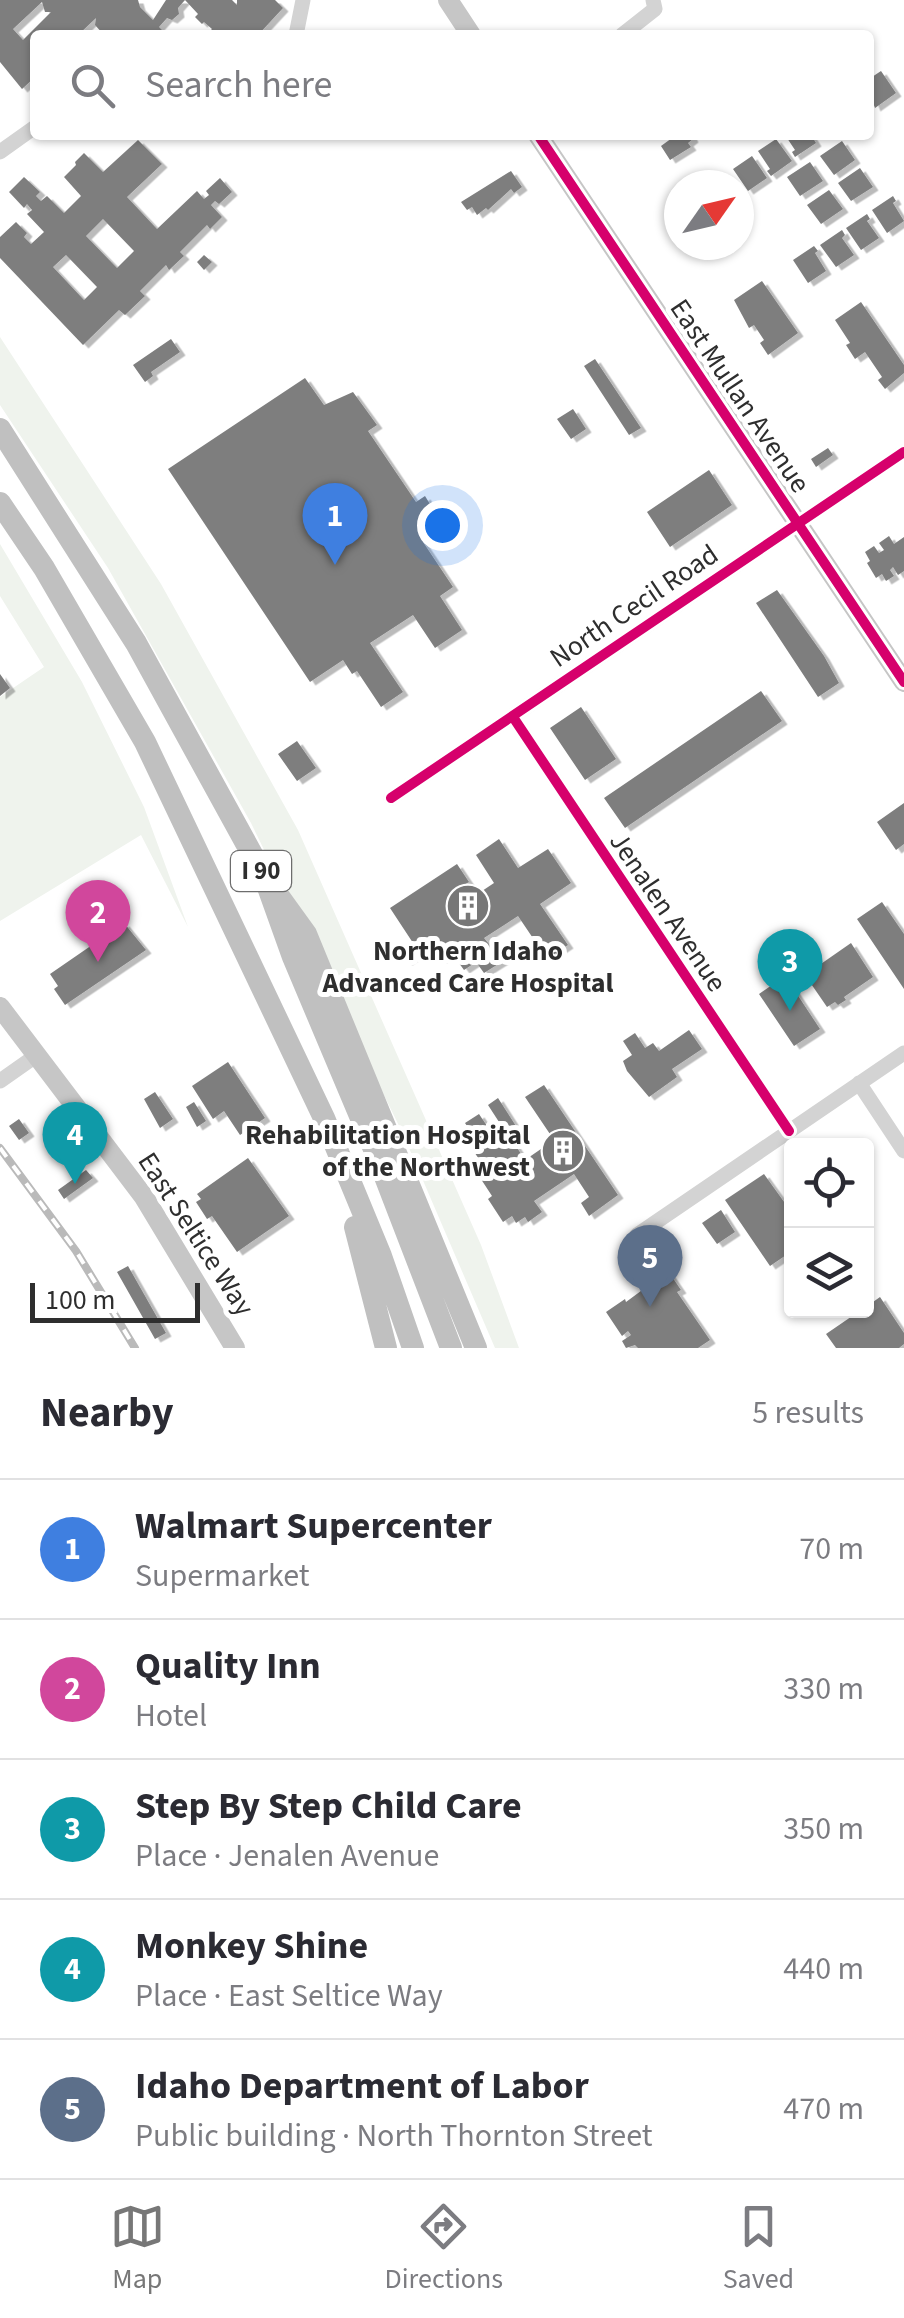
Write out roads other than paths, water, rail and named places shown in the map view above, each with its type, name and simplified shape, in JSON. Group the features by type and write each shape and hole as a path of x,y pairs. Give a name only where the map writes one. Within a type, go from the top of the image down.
{"highway":[{"name":"I 90","path":"0,429 136,643 264,876 451,1348"},
{"name":"I 90","path":"0,503 44,568 146,742 324,1118 381,1256 413,1348"},
{"path":"264,876 306,934 476,1348"},
{"path":"324,1118 386,1348"}],"main road":[{"path":"448,0 469,30"},
{"name":"East Mullan Avenue","path":"541,140 904,682"},
{"name":"East Seltice Way","path":"0,1008 144,1197 235,1348"}],"street":[{"path":"297,30 303,0"},
{"path":"628,30 655,9 653,0"},
{"path":"0,152 30,131"},
{"name":"North Cecil Road","path":"391,798 904,452"},
{"name":"Jenalen Avenue","path":"512,717 789,1131"},
{"path":"637,1235 904,1053"},
{"path":"0,1080 37,1055"},
{"path":"859,1083 904,1150"}],"railway":[{"path":"0,1148 76,1251 135,1348"}],"place":[{"name":"Walmart Supercenter","path":"335,565"},
{"name":"Northern Idaho Advanced Care Hospital","path":"468,906"},
{"name":"Quality Inn","path":"98,962"},
{"name":"Step By Step Child Care","path":"790,1011"},
{"name":"Rehabilitation Hospital of the Northwest","path":"563,1151"},
{"name":"Monkey Shine","path":"75,1184"},
{"name":"Idaho Department of Labor","path":"650,1307"}]}
